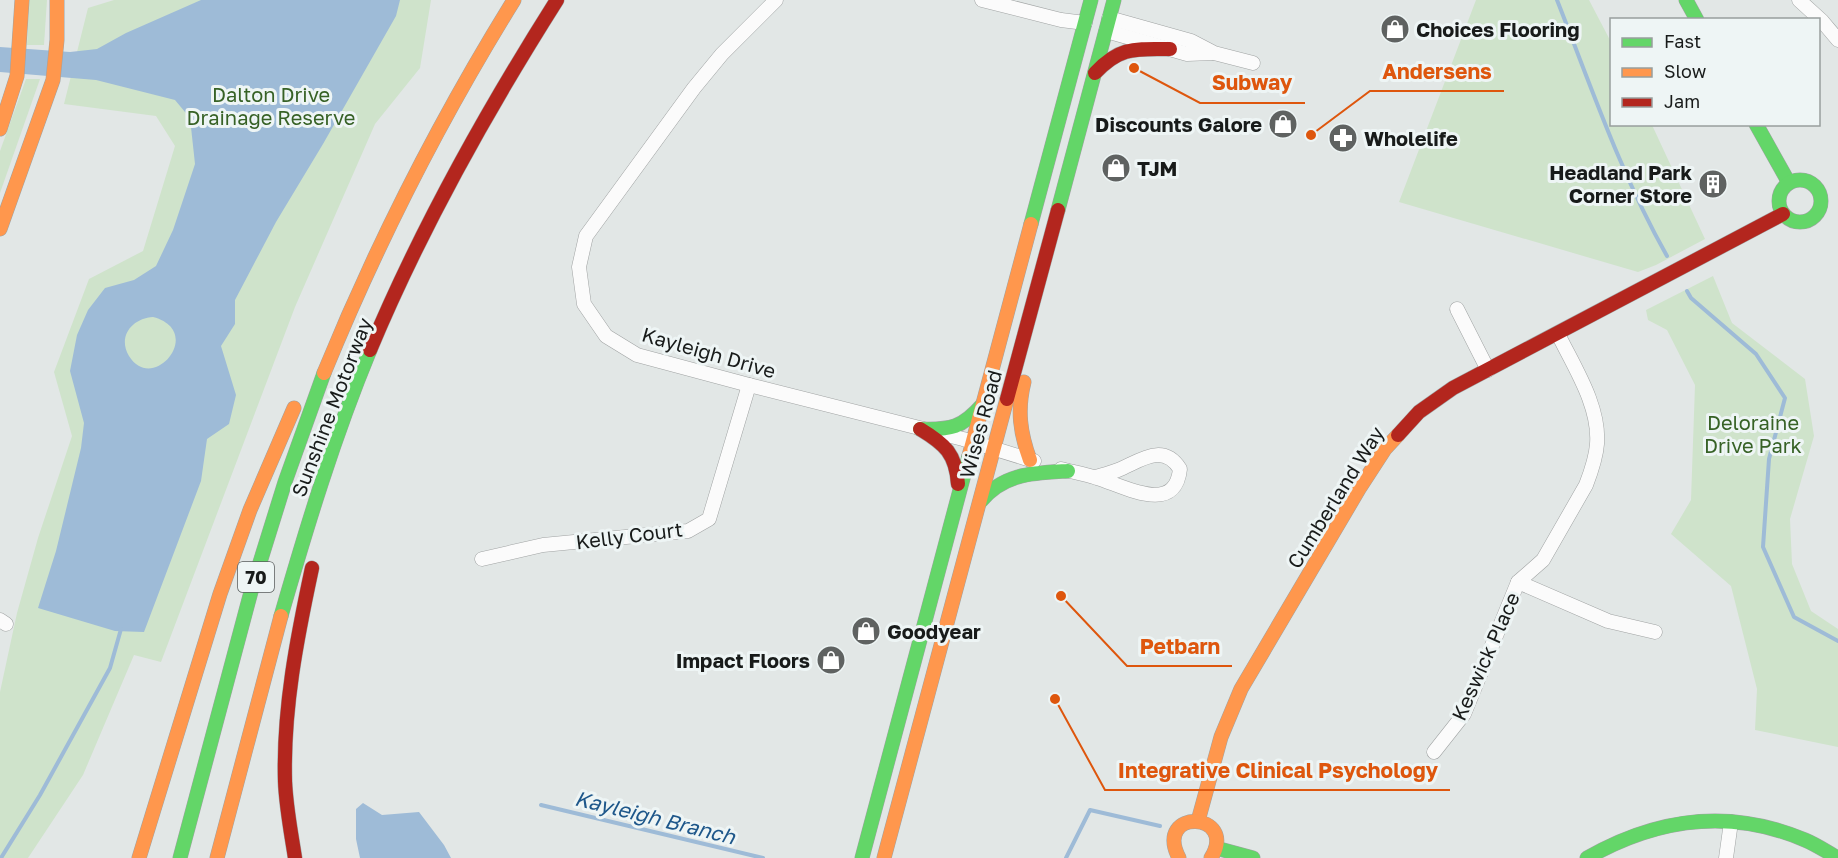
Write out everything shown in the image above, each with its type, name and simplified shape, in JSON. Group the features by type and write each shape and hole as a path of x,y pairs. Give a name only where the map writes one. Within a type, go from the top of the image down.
{"main road":[{"path":"0,129 17,76 22,0"},
{"path":"0,229 53,80 57,40 57,0"},
{"name":"Sunshine Motorway","path":"180,858 263,550 324,372 398,203 488,40 514,0"},
{"name":"Sunshine Motorway","path":"217,858 280,622 316,499 361,374 450,181 557,0"},
{"name":"Wises Road","path":"862,858 1091,0"},
{"name":"Wises Road","path":"884,858 1114,0"},
{"path":"1686,0 1696,18"},
{"path":"1085,23 1107,24"},
{"path":"1095,73 1105,60 1117,53 1170,49"},
{"path":"1757,126 1789,183"},
{"path":"1800,180 1808,181 1815,186 1820,194 1820,207 1817,213 1803,222 1788,219 1783,214 1779,203 1779,195 1783,188 1789,183 1800,180"},
{"name":"Cumberland Way","path":"1198,821 1217,745 1241,689 1376,463 1394,438 1419,412 1453,388 1783,214"},
{"path":"313,365 330,328 353,302"},
{"path":"1030,311 1030,362 1018,413 1020,432 1030,460"},
{"path":"139,858 220,594 255,500 298,398"},
{"path":"920,429 954,428 969,421 983,404"},
{"path":"920,429 938,440 954,456 958,476 958,499"},
{"path":"978,506 988,490 999,482 1020,476 1068,471"},
{"path":"295,858 286,795 286,726 294,662 319,534 316,499"},
{"path":"1179,858 1174,849 1174,834 1184,823 1198,821 1211,827 1215,833 1214,853 1254,858"},
{"path":"1587,858 1633,834 1695,821 1731,822 1768,828 1795,837 1838,858"}],"street":[{"name":"Kayleigh Drive","path":"776,0 722,54 694,88 586,236 579,267 584,304 606,336 637,355 973,442 1095,477 1143,494 1155,495 1169,492 1179,480 1180,469 1175,460 1166,456 1153,455 1116,471 1095,477"},
{"path":"982,0 1061,20 1085,23"},
{"path":"1799,0 1819,18"},
{"path":"1820,19 1838,40"},
{"path":"1107,24 1187,54 1214,53"},
{"path":"1107,24 1191,41 1214,53 1253,63"},
{"path":"1457,309 1488,369"},
{"name":"Keswick Place","path":"1434,752 1464,714 1518,582 1543,560 1586,485 1597,444 1593,410 1558,334"},
{"name":"Kelly Court","path":"482,559 543,545 688,531 709,519 749,385"},
{"path":"1518,582 1608,621 1655,632"},
{"path":"1726,858 1731,822"}],"green space":[{"path":"29,0 47,0 44,45 27,45"},
{"name":"Dalton Drive Drainage Reserve","path":"114,0 431,0 420,68 375,124 295,307 161,662 134,655 83,775 28,858 0,858 0,692 17,613 38,538 72,436 54,372 89,279 143,251 175,146 156,116 64,104 88,8"},
{"path":"1476,0 1589,0 1610,40 1610,126 1652,126 1705,239 1638,272 1399,202"},
{"path":"26,79 40,79 0,193 0,151"},
{"name":"Deloraine Drive Park","path":"1713,276 1732,323 1805,379 1814,436 1790,519 1792,564 1811,611 1838,629 1838,747 1755,730 1757,689 1731,586 1671,534 1691,500 1695,385 1667,330 1648,320 1646,310"}],"water":[{"path":"201,0 400,0 396,16 276,222 235,300 235,324 221,346 236,395 229,424 207,439 201,481 144,632 115,631 38,608 56,551 81,448 84,423 70,371 77,335 88,310 105,288 134,280 156,266 173,230 195,164 190,118 175,100 96,80 0,72 0,47 70,52 97,49 126,33","holes":["153,317 168,324 175,334 175,346 170,356 161,364 150,368 139,366 129,356 126,349 126,335 129,329 139,321"]},
{"path":"363,803 382,815 419,812 451,858 360,858 356,839 356,809"}],"waterway":[{"path":"1557,0 1621,162 1667,256"},
{"path":"1687,291 1691,298 1756,354 1785,398 1769,459 1763,547 1794,617 1838,641"},
{"path":"1,858 40,795 110,668 121,629"},
{"name":"Kayleigh Branch","path":"541,805 763,858"},
{"name":"Kayleigh Branch","path":"1066,858 1090,810 1160,826"}],"traffic: fast":[{"path":"1031,224 1091,0"},
{"path":"1058,210 1114,0"},
{"path":"1686,0 1696,18"},
{"path":"1757,126 1789,183"},
{"path":"1800,180 1815,186 1821,201 1815,216 1800,222 1785,216 1779,201 1785,186 1800,180"},
{"path":"281,616 322,482 370,350"},
{"path":"180,858 252,588 285,482 324,373"},
{"path":"920,429 955,426 969,418 983,404"},
{"path":"862,858 969,456"},
{"path":"981,501 1000,485 1020,476 1068,471"},
{"path":"1587,858 1613,844 1667,826 1722,821 1777,830 1809,842 1838,858"},
{"path":"1216,848 1253,858"}],"traffic: slow":[{"path":"0,129 17,76 22,0"},
{"path":"0,229 53,80 57,40 57,0"},
{"path":"324,373 366,276 411,182 460,91 514,0"},
{"path":"969,456 1031,224"},
{"path":"1024,382 1021,421 1030,460"},
{"path":"884,858 1007,399"},
{"path":"139,858 220,594 250,510 294,408"},
{"path":"1198,821 1221,737 1241,689 1359,489 1385,449 1398,435"},
{"path":"217,858 281,616"},
{"path":"1179,858 1174,841 1177,830 1185,823 1196,822 1206,824 1214,831 1217,843 1211,858"}],"traffic: jam":[{"path":"370,350 411,260 456,171 557,0"},
{"path":"1095,73 1112,58 1129,51 1170,49"},
{"path":"1007,399 1058,210"},
{"path":"1398,435 1419,412 1453,388 1783,214"},
{"path":"920,429 948,451 955,465 958,484"},
{"path":"295,858 286,791 286,727 296,647 312,568"}],"place":[{"name":"Choices Flooring","path":"1395,29"},
{"name":"Subway","path":"1134,68"},
{"name":"Discounts Galore","path":"1283,124"},
{"name":"Andersens","path":"1311,135"},
{"name":"Wholelife","path":"1343,138"},
{"name":"TJM","path":"1116,168"},
{"name":"Headland Park Corner Store","path":"1713,184"},
{"name":"Petbarn","path":"1061,596"},
{"name":"Goodyear","path":"866,631"},
{"name":"Impact Floors","path":"831,660"},
{"name":"Integrative Clinical Psychology","path":"1055,699"}]}
